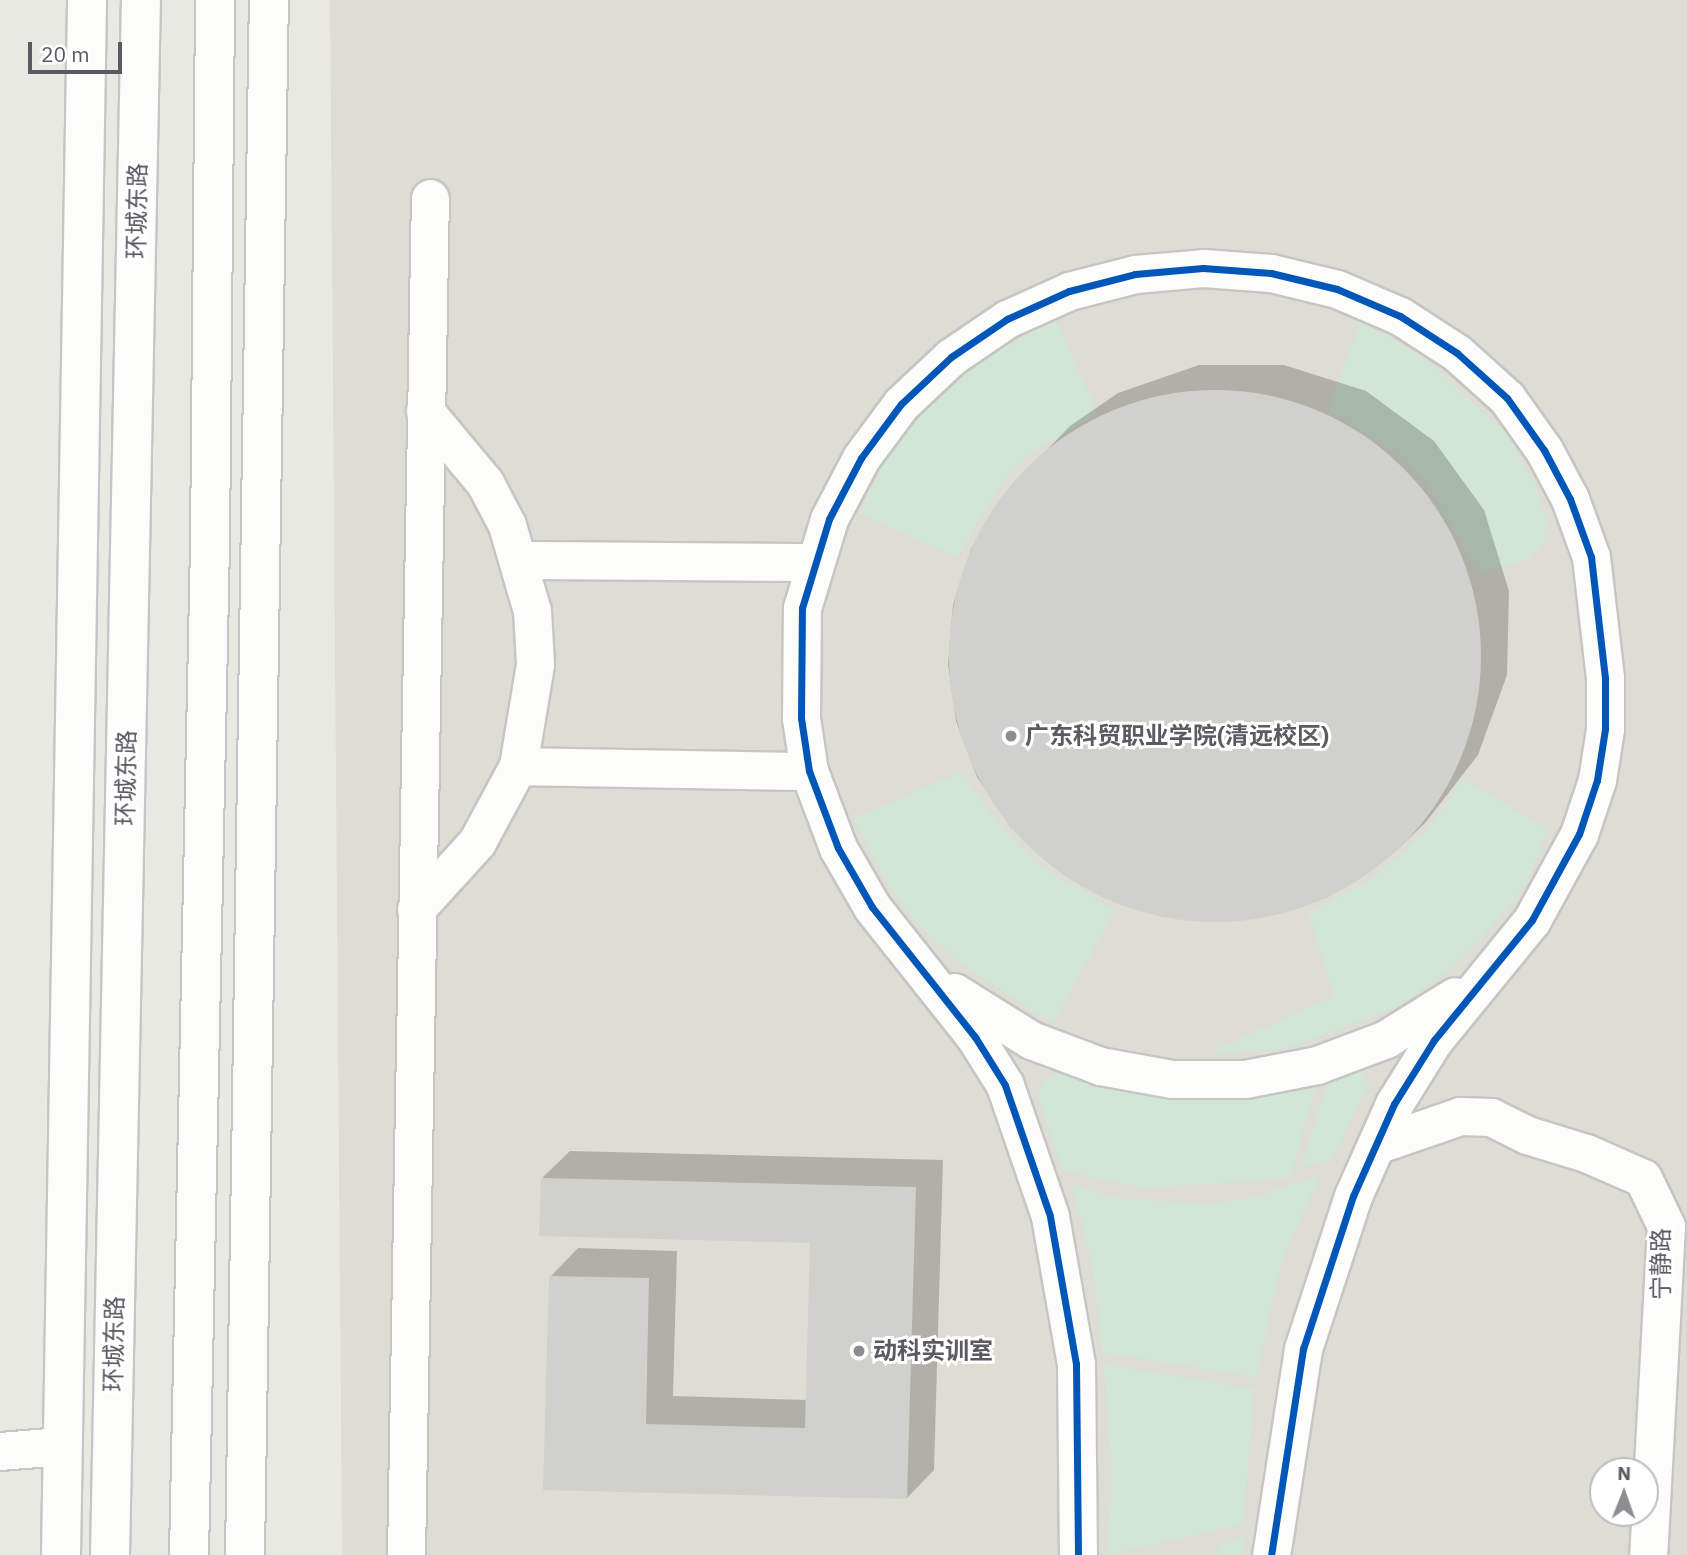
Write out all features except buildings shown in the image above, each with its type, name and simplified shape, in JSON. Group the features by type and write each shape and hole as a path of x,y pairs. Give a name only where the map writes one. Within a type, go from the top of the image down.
{"main road":[{"path":"61,1555 87,0"},
{"name":"环城东路","path":"110,1555 141,0"},
{"path":"189,1555 211,544 215,0"},
{"path":"246,1555 269,0"},
{"path":"79,409 140,73"},
{"path":"211,544 254,950"}],"street":[{"path":"406,1555 430,198"},
{"path":"1078,1555 1076,1364 1050,1216 1004,1085 975,1037 916,959 872,907 838,848 809,771 801,718 799,650 802,608 813,562 860,458 901,404 951,357 1007,319 1069,291 1135,274 1203,268 1271,272 1337,289 1400,316 1457,353 1507,398 1544,450 1570,499 1591,557 1602,620 1605,729 1597,779 1579,834 1532,919 1434,1040 1394,1104 1376,1145 1321,1284 1303,1349 1271,1555"},
{"path":"416,909 477,842 518,766 535,664 532,611 520,560 485,482 425,411"},
{"path":"520,560 813,562"},
{"path":"518,766 809,771"},
{"path":"916,959 967,1003 1031,1040 1100,1066 1172,1079 1245,1079 1317,1065 1386,1039 1449,1002 1504,954"},
{"name":"宁静路","path":"1376,1145 1460,1116 1491,1117 1527,1135 1586,1153 1643,1178 1666,1226 1648,1555"},
{"path":"0,1451 61,1446"}],"shaded area":[{"name":"广东科贸职业学院(清远校区)","path":"330,0 1687,0 1687,1555 342,1555"}],"green space":[{"path":"1055,318 1097,412 1030,454 1002,483 957,557 859,514 883,465 929,403 991,355"},
{"path":"1360,322 1420,355 1508,435 1537,488 1547,521 1544,542 1527,559 1478,573 1426,481 1388,448 1329,410"},
{"path":"961,772 999,825 1039,866 1115,910 1053,1023 964,966 918,925 887,883 853,819"},
{"path":"1463,779 1548,829 1526,884 1491,927 1454,966 1397,1007 1284,1049 1207,1054 1334,996 1309,912 1366,883 1393,861 1429,829"},
{"path":"1359,1068 1368,1085 1332,1159 1302,1167 1326,1086 1333,1075"},
{"path":"1062,1074 1110,1090 1181,1098 1259,1095 1316,1086 1289,1178 1144,1188 1062,1170 1038,1094 1045,1079"},
{"path":"1319,1176 1282,1261 1256,1377 1102,1352 1094,1274 1072,1185 1115,1198 1209,1204 1251,1198"},
{"path":"1104,1365 1254,1389 1243,1524 1108,1555 1112,1471"},
{"path":"1244,1536 1243,1555 1219,1555 1219,1546"}],"cycle path":[{"path":"1078,1555 1076,1364 1050,1216 1005,1085 975,1037 872,907 838,848 809,771 801,718 802,608 829,519 861,458 901,404 951,357 1007,319 1069,291 1135,274 1203,268 1271,273 1337,289 1400,316 1457,353 1507,398 1544,450 1570,499 1591,557 1605,678 1605,729 1597,780 1579,834 1532,920 1434,1040 1394,1104 1353,1196 1303,1349 1271,1555"}],"place":[{"name":"广东科贸职业学院(清远校区)","path":"1011,736"},
{"name":"动科实训室","path":"859,1351"}]}
